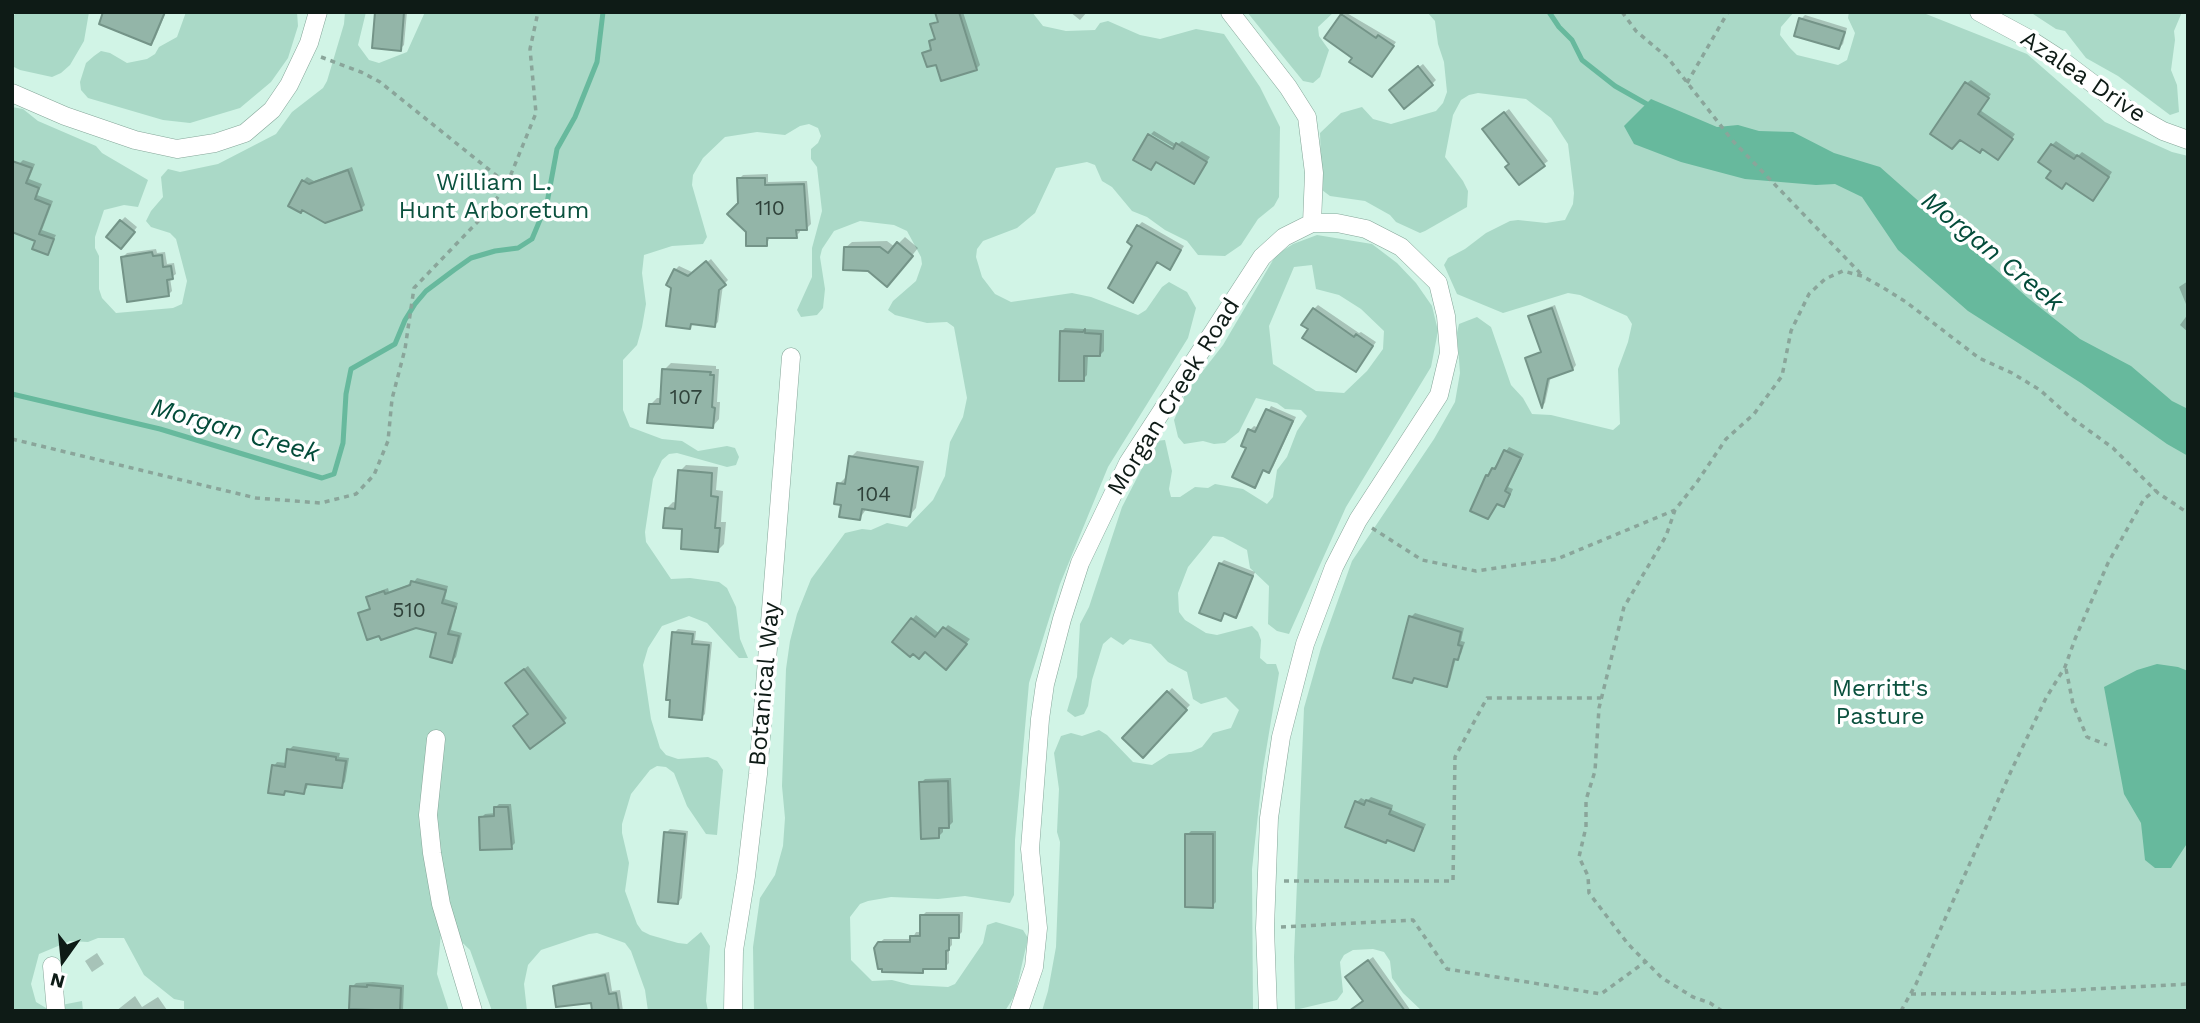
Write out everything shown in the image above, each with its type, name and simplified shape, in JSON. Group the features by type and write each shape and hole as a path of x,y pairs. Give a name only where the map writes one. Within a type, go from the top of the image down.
{"street":[{"path":"12,93 65,116 135,140 177,149 215,143 245,133 272,110 289,85 305,52 318,12"},
{"path":"1230,12 1288,87 1307,117 1314,173 1312,223 1337,223 1366,229 1401,247 1438,283 1446,316 1449,353 1439,395 1358,520 1334,567 1305,644 1281,737 1269,818 1265,928 1268,1011"},
{"name":"Azalea Drive","path":"1979,12 2060,59 2133,114 2163,131 2188,140"},
{"name":"Morgan Creek Road","path":"1019,1011 1034,967 1038,928 1030,849 1040,719 1045,684 1080,563 1102,512 1128,463 1262,257 1284,237 1312,223"},
{"name":"Botanical Way","path":"733,1011 733,950 746,876 758,774 791,357"},
{"path":"436,739 428,815 432,853 440,904 472,1011"},
{"path":"52,966 56,1011"}],"path":[{"path":"12,439 256,498 321,503 356,494 374,475 388,441 392,399 405,349 414,288 488,211 507,184 537,113 530,49 538,12"},
{"path":"1622,12 1636,31 1668,58 1732,140 1862,276 1906,302 1979,358 2040,390 2069,416 2113,448 2156,490 2188,513"},
{"path":"1687,83 1728,12"},
{"path":"305,52 340,63 380,82 507,184"},
{"path":"1722,1011 1662,978 1628,944 1589,892 1588,876 1579,857 1586,827 1586,800 1595,771 1601,698 1624,607 1667,536 1675,510 1726,439 1754,414 1782,376 1791,331 1809,294 1825,279 1843,271 1862,276"},
{"path":"1901,1011 2012,769 2046,698 2065,667 2078,630 2108,563 2144,499 2156,490"},
{"path":"1358,520 1422,560 1475,571 1557,559 1675,510"},
{"path":"2065,667 2073,704 2087,737 2107,745"},
{"path":"1267,881 1453,881 1455,757 1488,698 1601,698"},
{"path":"1265,928 1413,920 1447,969 1601,994 1646,961"},
{"path":"1911,994 2017,993 2188,984"}],"green space":[{"path":"19,12 89,12 84,41 70,65 61,73 52,77 12,66 12,16"},
{"path":"186,12 297,12 298,26 288,58 271,82 240,108 190,123 163,120 88,98 81,90 80,82 86,63 94,56 101,51 127,63 147,59 155,54 159,47 177,37"},
{"name":"William L. Hunt Arboretum","path":"345,12 366,12 358,45 369,60 379,63 407,52 425,12 1032,12 1043,26 1066,31 1095,30 1100,23 1108,21 1140,35 1160,39 1196,29 1224,34 1260,87 1280,127 1279,197 1274,206 1258,219 1241,245 1225,256 1198,255 1187,241 1132,211 1112,187 1102,181 1095,165 1087,162 1056,168 1035,213 1017,228 983,241 977,249 976,257 982,277 995,294 1011,302 1072,293 1091,297 1138,315 1146,310 1162,287 1169,282 1187,292 1196,308 1188,338 1108,467 1060,584 1029,683 1015,840 1014,895 1010,903 965,896 938,899 891,897 860,904 850,917 851,960 872,981 892,980 911,985 948,987 955,984 983,943 987,925 996,922 1023,930 1028,938 1015,995 1005,1011 754,1011 753,947 760,898 775,875 783,846 786,669 797,614 811,579 845,533 871,530 887,523 907,527 933,500 945,476 950,442 963,417 967,398 954,327 947,322 927,323 895,315 888,310 893,301 916,281 922,264 907,231 894,225 860,221 834,231 820,257 825,289 823,308 817,315 801,317 797,310 812,277 812,248 822,211 817,167 811,159 811,149 821,136 818,128 809,124 785,135 757,132 725,137 703,158 693,175 692,185 707,237 703,244 672,246 644,255 642,273 646,304 642,327 637,345 623,360 623,410 630,427 662,439 682,441 698,451 727,446 735,448 739,457 736,465 727,467 677,453 669,454 662,460 653,479 645,532 646,542 671,579 690,578 719,582 727,588 736,607 740,639 748,658 739,658 707,623 689,616 662,626 648,648 643,665 651,719 660,748 666,755 678,759 708,757 717,761 723,770 717,835 706,834 687,806 674,773 666,767 657,766 650,770 631,794 622,824 629,863 625,891 642,931 687,944 701,932 710,946 706,1001 708,1011 648,1011 645,990 631,951 625,943 597,933 541,950 528,965 524,984 527,1011 492,1011 470,950 442,923 437,974 449,1011 184,1011 184,1001 174,999 144,975 124,938 98,938 88,942 70,941 39,954 31,984 36,1002 46,1008 82,1001 83,1011 12,1011 12,107 23,109 38,121 96,146 102,153 148,180 138,207 124,205 104,210 95,237 95,248 99,256 99,289 102,298 116,313 173,308 182,304 187,281 176,239 170,233 151,227 146,221 163,197 161,177 168,169 180,172 218,164 276,134 292,112 323,88 327,81"},
{"path":"1247,12 1334,12 1318,27 1319,36 1329,50 1320,77 1313,83 1303,81"},
{"name":"Merritt's Pasture","path":"1427,12 1794,12 1781,27 1780,35 1790,48 1797,55 1838,65 1847,60 1855,33 1848,18 1849,12 1921,12 2027,54 2105,122 2172,152 2188,156 2188,1011 1422,1011 1392,978 1390,961 1384,952 1373,949 1353,950 1344,955 1340,962 1343,992 1337,1000 1295,1010 1294,957 1304,708 1321,648 1352,561 1434,439 1455,402 1460,373 1457,333 1459,324 1477,317 1491,327 1511,385 1532,414 1551,415 1613,430 1620,424 1618,369 1632,324 1627,316 1580,295 1568,293 1503,313 1457,294 1444,265 1448,258 1510,221 1546,223 1565,220 1573,204 1574,193 1568,144 1551,118 1526,99 1478,93 1461,100 1453,115 1445,157 1468,191 1467,207 1420,233 1396,222 1390,215 1365,201 1330,196 1322,190 1320,133 1341,113 1362,107 1373,119 1391,124 1436,111 1443,103 1447,92 1444,62 1435,21"},
{"path":"2030,12 2182,12 2174,31 2171,70 2177,85 2179,112 2170,115 2118,76 2086,58 2065,31 2056,29"},
{"path":"1317,235 1372,244 1397,263 1416,283 1432,306 1438,331 1431,367 1346,507 1289,634 1277,631 1268,624 1269,586 1250,568 1247,550 1223,537 1213,536 1188,567 1178,593 1179,612 1185,620 1206,633 1217,635 1252,626 1261,640 1260,658 1267,664 1276,664 1279,673 1263,769 1252,869 1253,1011 1042,1011 1056,947 1060,842 1057,832 1059,789 1054,753 1061,736 1071,733 1082,736 1099,730 1133,762 1152,765 1169,754 1191,752 1202,747 1213,733 1231,728 1239,710 1226,697 1201,704 1193,699 1187,672 1168,662 1151,644 1130,639 1123,645 1111,637 1103,644 1084,714 1075,717 1067,711 1077,677 1080,624 1089,607 1122,507 1156,441 1165,440 1172,471 1169,489 1171,497 1180,497 1195,487 1208,488 1215,484 1243,489 1267,504 1273,497 1277,470 1287,457 1297,431 1307,416 1301,410 1285,409 1277,403 1256,398 1239,432 1225,443 1214,444 1203,441 1184,444 1178,437 1174,420 1185,394 1223,345 1276,255 1293,244","holes":["1312,265 1316,289 1339,295 1361,309 1384,331 1383,349 1367,371 1344,393 1316,391 1273,364 1269,326 1294,267"]}],"shaded area":[{"path":"1651,99 1717,127 1738,125 1759,131 1793,132 1834,153 1880,167 2028,298 2080,339 2131,366 2172,401 2188,409 2188,456 1968,311 1898,250 1862,197 1835,184 1745,179 1681,162 1634,144 1624,126"},
{"path":"2157,664 2188,671 2188,842 2171,868 2155,868 2145,860 2141,823 2124,794 2104,687 2137,670"}],"building":[{"path":"103,12 165,12 151,45 99,24"},
{"path":"375,12 404,12 401,51 372,48"},
{"path":"935,12 959,12 977,70 941,81 936,65 927,67 922,53 931,50 929,41 935,39 930,24 938,22"},
{"path":"1341,14 1376,38 1378,35 1394,46 1372,77 1349,62 1352,58 1324,38"},
{"path":"1799,18 1845,32 1839,49 1794,36"},
{"path":"1418,66 1433,85 1404,109 1389,90"},
{"path":"1965,82 1989,98 1978,114 2013,139 1998,160 1982,149 1980,153 1960,140 1952,149 1930,134"},
{"path":"1504,112 1545,166 1519,185 1505,167 1509,164 1482,129"},
{"path":"1148,134 1173,149 1176,143 1207,162 1194,184 1156,162 1151,170 1133,160"},
{"path":"2051,144 2074,159 2077,155 2109,177 2093,201 2066,183 2062,189 2046,178 2051,171 2038,162"},
{"path":"12,161 32,168 26,183 39,188 35,199 50,205 39,234 54,239 48,255 32,249 35,241 12,232"},
{"path":"348,170 362,210 325,223 302,210 301,213 288,206 302,180 309,184"},
{"path":"737,178 765,178 765,185 804,184 807,230 796,230 797,238 767,238 767,246 746,246 746,232 727,214 738,203"},
{"path":"120,220 135,232 121,249 106,237"},
{"path":"1137,225 1181,250 1170,270 1157,262 1133,303 1108,288 1132,246 1127,242"},
{"path":"897,242 913,256 887,287 868,271 843,270 844,247 880,247 888,253"},
{"path":"152,252 153,256 162,255 163,267 171,266 173,279 167,280 169,296 127,302 121,257"},
{"path":"706,261 726,285 719,290 715,327 691,324 690,329 666,326 671,288 666,285 674,269 688,276"},
{"path":"1313,308 1354,337 1356,334 1373,346 1356,372 1302,338 1308,329 1301,325"},
{"path":"1552,308 1573,370 1548,379 1542,408 1525,358 1541,352 1528,316"},
{"path":"1085,329 1085,333 1101,334 1100,356 1084,356 1084,381 1059,381 1060,331 1083,332"},
{"path":"662,369 711,372 710,375 714,375 713,428 647,423 649,404 660,404"},
{"path":"1266,409 1293,421 1269,473 1263,470 1255,488 1232,477 1246,448 1241,446 1248,429 1255,432"},
{"path":"1504,450 1521,458 1505,491 1510,494 1504,507 1497,504 1488,519 1470,511 1486,475 1488,476 1492,468 1495,469"},
{"path":"849,456 918,467 910,517 862,509 860,520 839,517 841,505 834,504 837,483 845,484"},
{"path":"678,470 712,473 711,496 718,497 715,528 720,528 718,552 681,549 682,529 663,528 665,508 675,509"},
{"path":"1219,563 1253,576 1236,618 1224,613 1221,621 1199,613"},
{"path":"411,581 446,590 442,603 456,607 448,634 459,636 452,663 430,657 436,633 416,628 381,640 379,636 367,640 358,613 370,609 366,597 384,591 385,594 410,585"},
{"path":"1409,616 1461,632 1458,645 1462,646 1458,660 1454,659 1447,687 1414,678 1412,683 1393,678"},
{"path":"911,618 935,637 943,627 967,644 946,670 925,652 919,659 913,654 910,657 892,642"},
{"path":"672,632 693,634 692,644 709,645 702,720 669,717 670,700 666,700"},
{"path":"524,669 565,723 530,749 513,726 528,714 505,683"},
{"path":"1167,691 1187,710 1143,758 1122,738"},
{"path":"287,749 346,761 342,788 306,784 304,794 285,791 284,795 268,793 272,765 285,767"},
{"path":"948,781 949,828 939,828 939,838 921,839 919,782"},
{"path":"1366,800 1391,809 1389,814 1423,828 1414,851 1345,827 1355,801 1364,805"},
{"path":"494,807 508,807 512,849 480,850 479,817 494,816"},
{"path":"664,832 685,834 678,904 658,902"},
{"path":"1185,834 1213,834 1213,908 1185,907"},
{"path":"920,915 959,915 959,938 949,938 946,969 923,969 923,973 882,972 882,969 878,969 874,948 878,942 910,942 910,936 920,936"},
{"path":"1368,960 1405,1011 1349,1011 1363,1001 1345,977"},
{"path":"605,975 609,994 616,993 619,1011 592,1011 591,1003 556,1007 553,986"},
{"path":"350,986 401,988 400,1011 349,1009"}],"waterway":[{"name":"Morgan Creek","path":"12,394 160,429 322,478 334,474 343,443 346,394 351,369 395,344 415,304 426,291 454,270 471,258 518,248 532,239 547,203 557,149 575,117 597,62 603,12"},
{"name":"Morgan Creek","path":"1549,12 1572,40 1582,60 1615,86 1652,107"}]}
